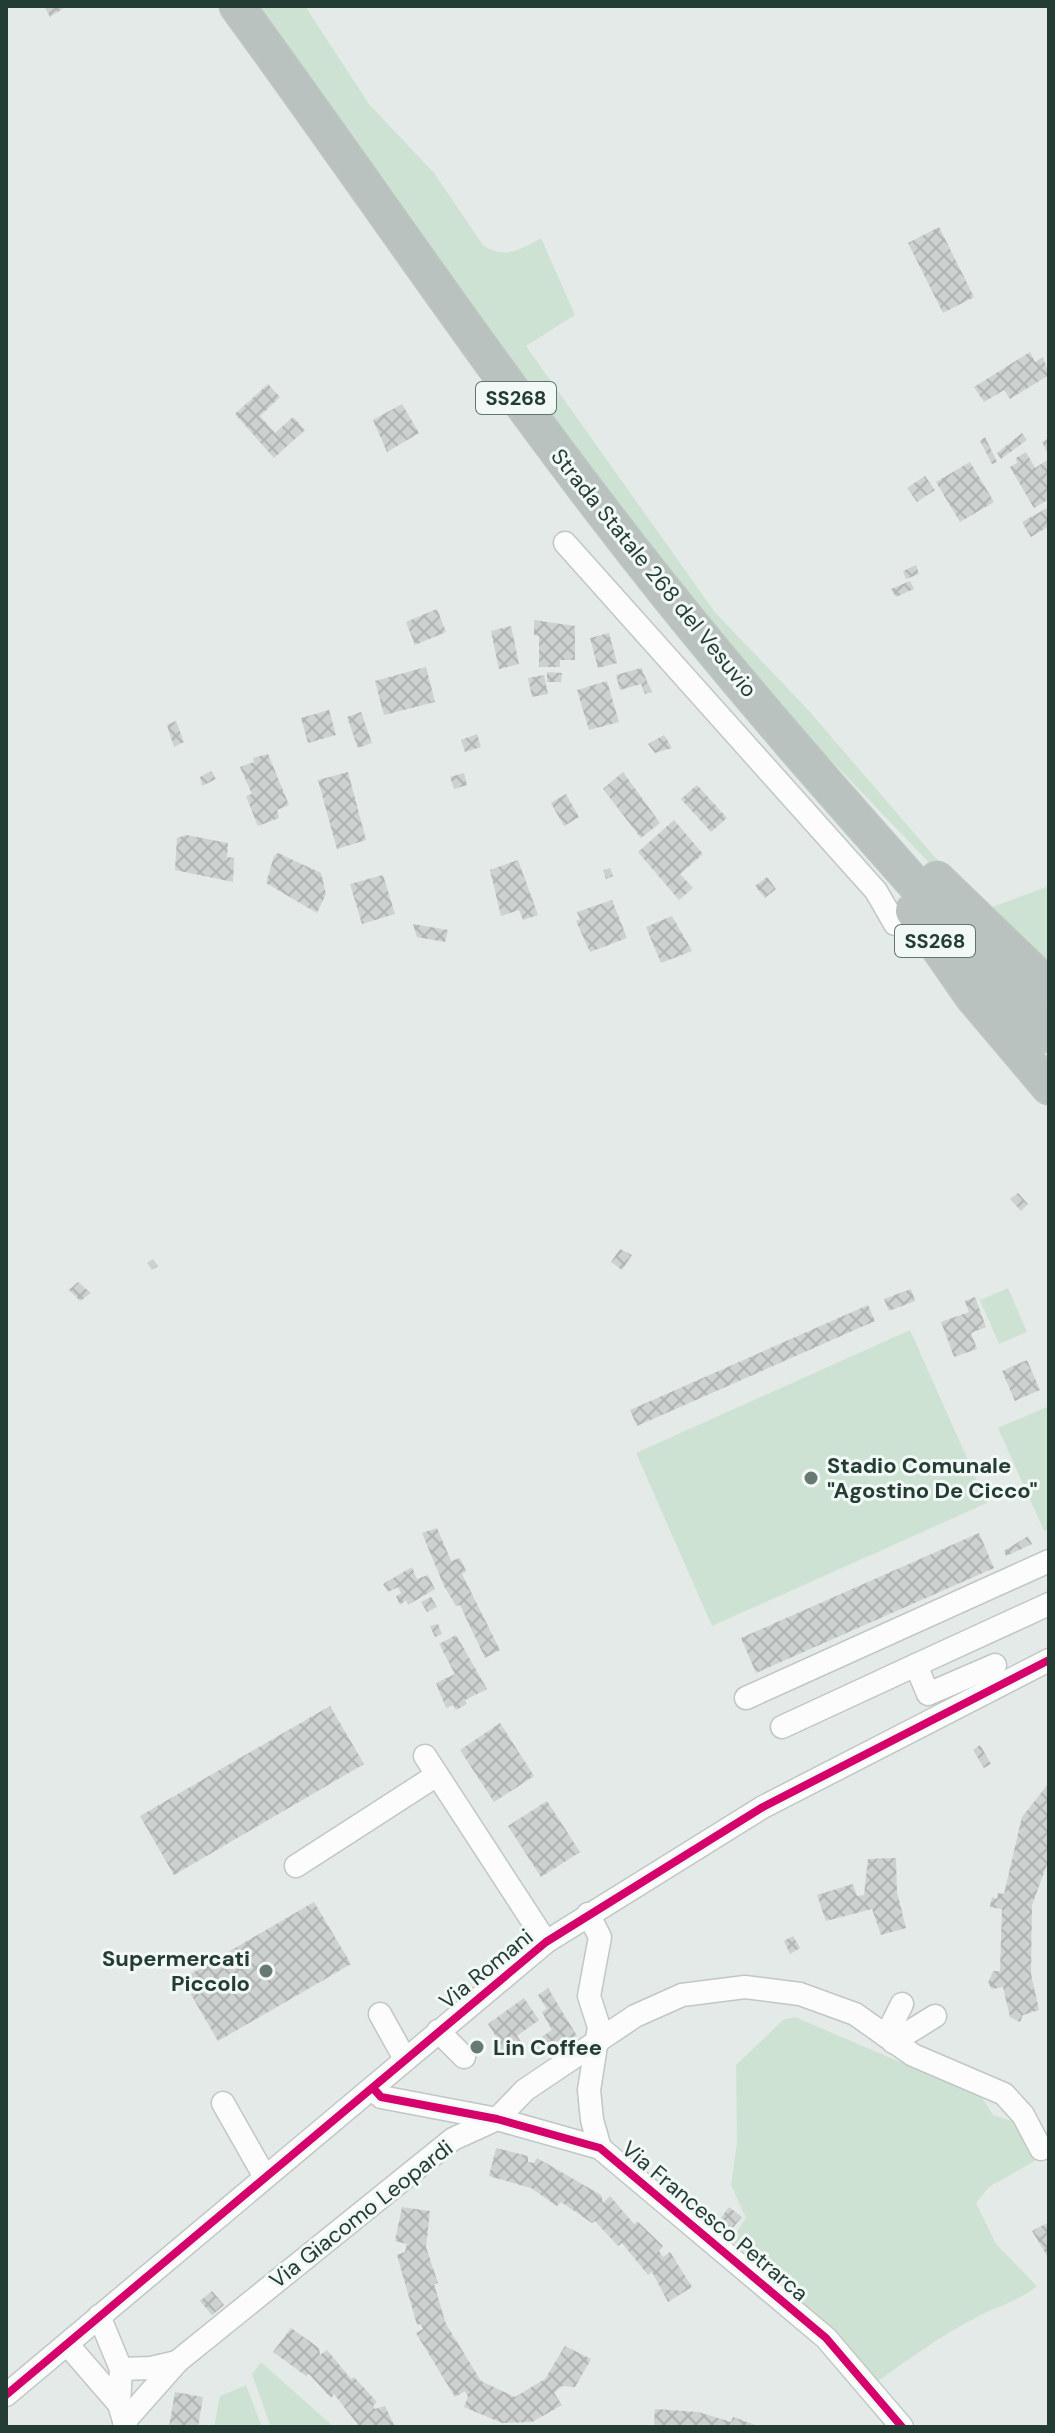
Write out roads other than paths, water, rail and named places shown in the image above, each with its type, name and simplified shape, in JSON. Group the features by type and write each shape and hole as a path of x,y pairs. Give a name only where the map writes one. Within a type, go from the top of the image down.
{"highway":[{"name":"Strada Statale 268 del Vesuvio","path":"237,6 552,446 680,611 1049,1035"},
{"name":"SS268","path":"825,779 898,839 1049,987"},
{"name":"SS268","path":"825,779 873,860 972,996 1049,1087"}],"street":[{"path":"565,543 876,891 895,924"},
{"path":"746,1698 1049,1561"},
{"path":"782,1727 1049,1604"},
{"name":"Via Romani","path":"6,2395 546,1942 763,1807 1049,1660"},
{"path":"916,1665 928,1694 995,1665"},
{"path":"296,1866 431,1766 546,1942"},
{"path":"588,1914 600,1937 589,1981 589,1996 599,2027 596,2043"},
{"name":"Via Giacomo Leopardi","path":"123,2418 178,2361 453,2139 497,2119 525,2090 635,2016 682,1995 745,1987 800,1994 855,2014 913,2055 1004,2094 1023,2115 1041,2149"},
{"path":"890,2039 902,2004"},
{"path":"380,2014 405,2059"},
{"path":"890,2039 935,2016"},
{"path":"438,2031 464,2057"},
{"name":"Via Francesco Petrarca","path":"596,2043 590,2069 589,2106 600,2148"},
{"name":"Via Francesco Petrarca","path":"373,2088 381,2097 497,2119 600,2148 826,2338 902,2427"},
{"path":"223,2103 265,2177"},
{"path":"99,2316 121,2369 123,2418"},
{"path":"67,2344 123,2418"},
{"path":"121,2369 178,2361"}],"place":[{"name":"Stadio Comunale \"Agostino De Cicco\"","path":"811,1478"},
{"name":"Supermercati Piccolo","path":"266,1971"},
{"name":"Lin Coffee","path":"477,2047"}]}
